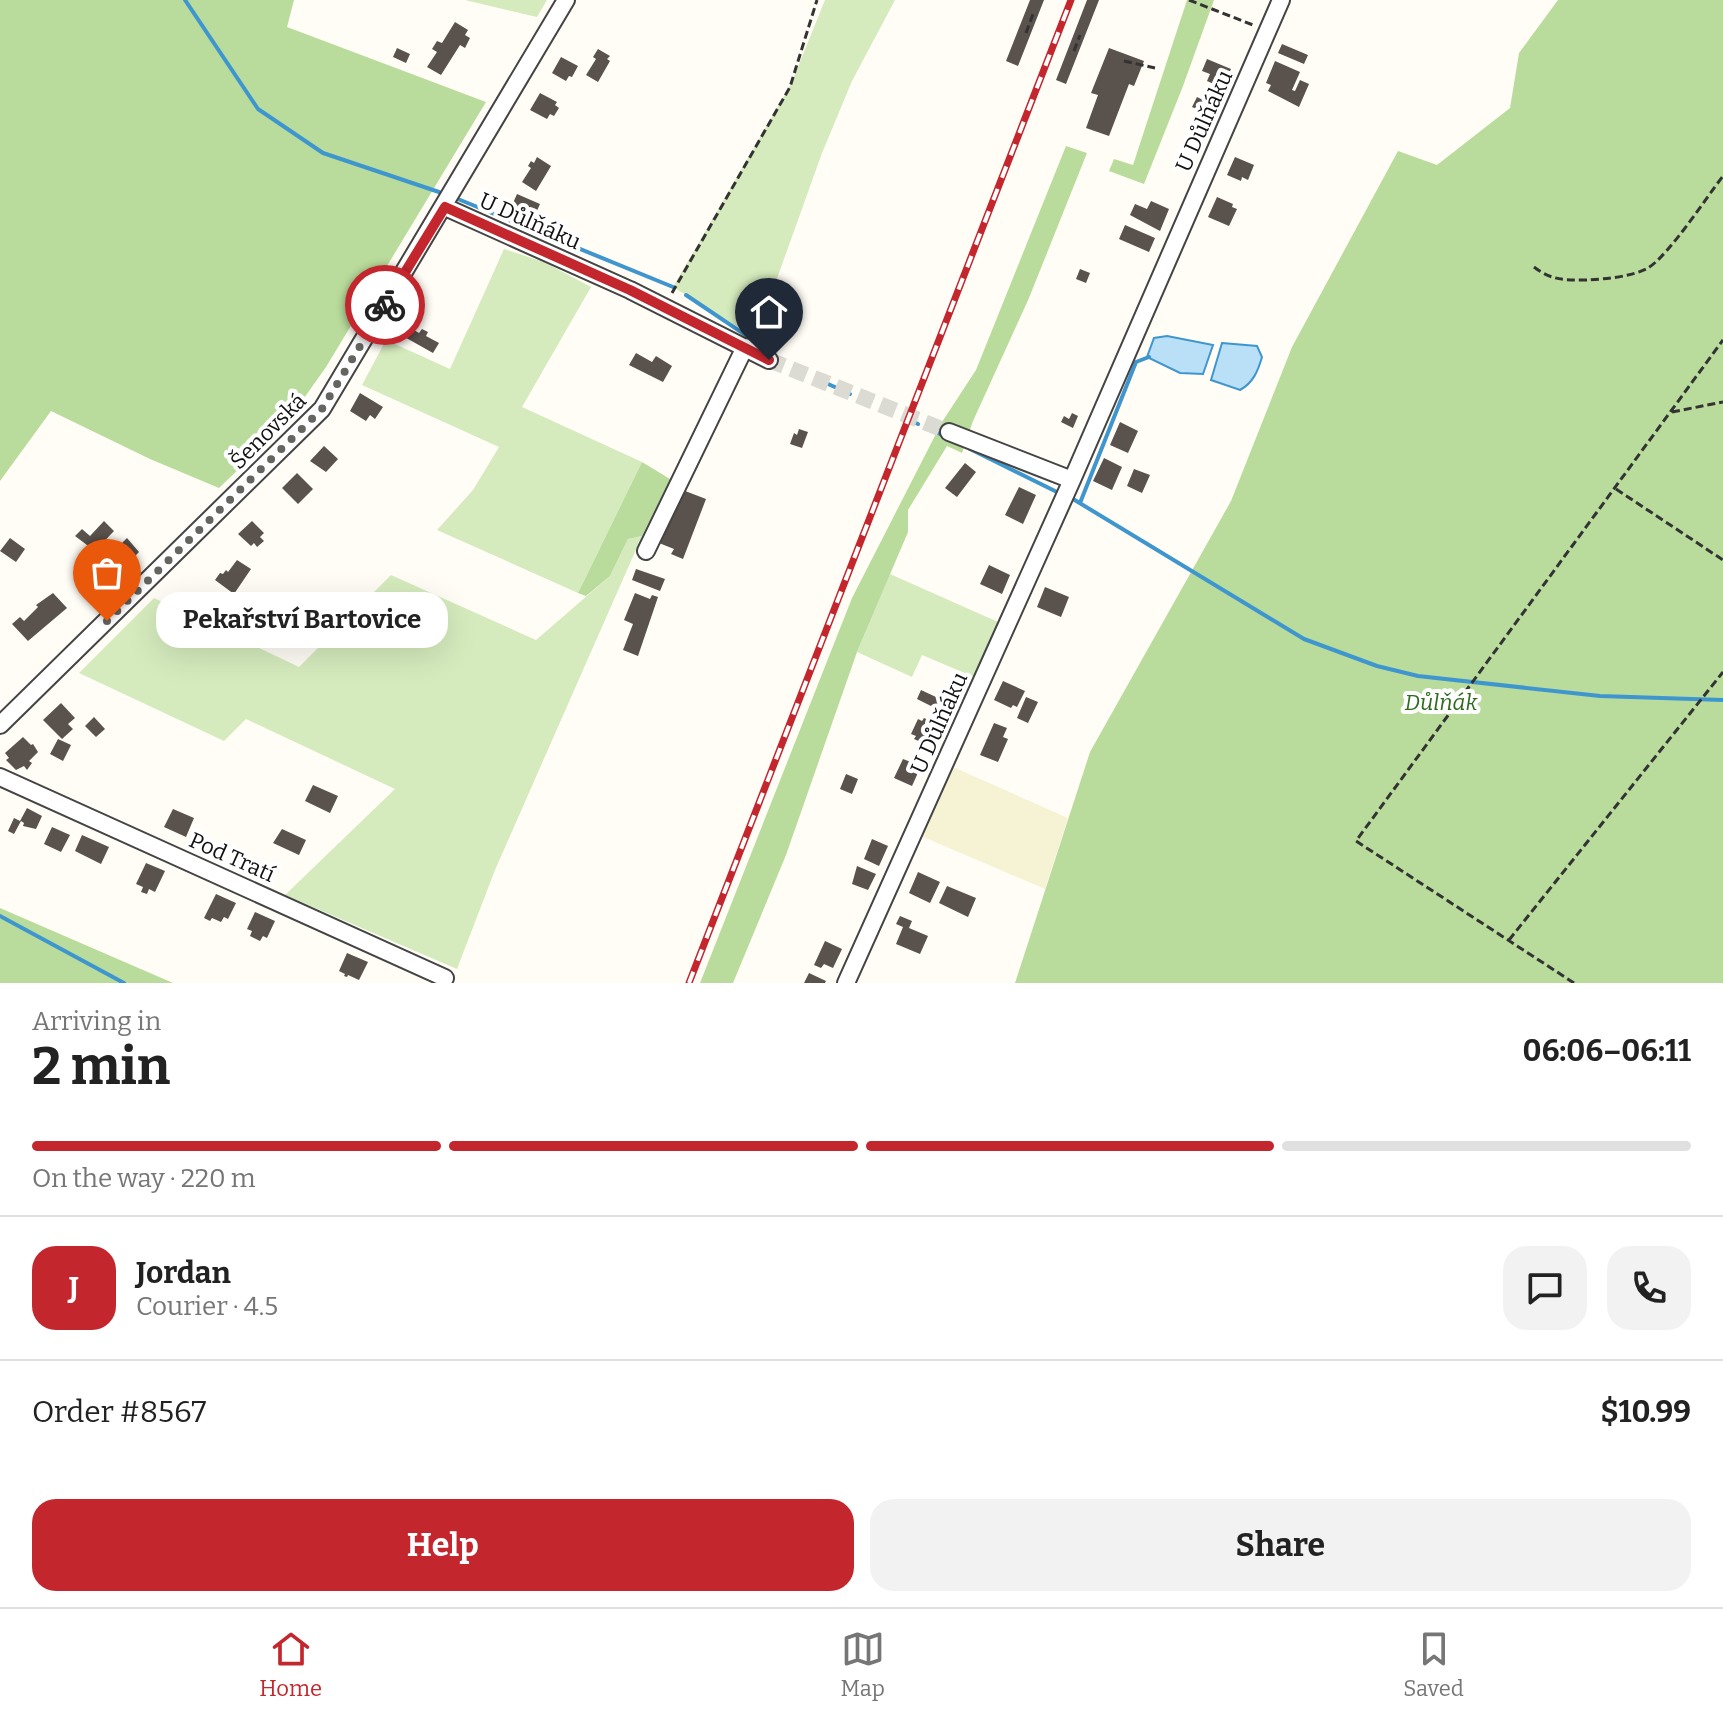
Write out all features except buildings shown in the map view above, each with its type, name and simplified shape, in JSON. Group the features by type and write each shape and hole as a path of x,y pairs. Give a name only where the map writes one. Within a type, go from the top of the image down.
{"street":[{"name":"Šenovská","path":"3,719 322,409 566,0"},
{"name":"U Důlňáku","path":"846,983 1072,480 1281,0"},
{"name":"U Důlňáku","path":"445,207 664,307 769,360"},
{"path":"646,551 745,347"},
{"path":"949,432 1072,480"},
{"name":"Pod Tratí","path":"0,777 445,978"}],"path":[{"path":"664,307 790,87 817,0"},
{"path":"1189,0 1268,30"},
{"path":"1026,33 1033,14"},
{"path":"1074,51 1080,35"},
{"path":"1124,61 1155,68"},
{"path":"1534,267 1547,278 1558,281 1593,280 1644,270 1663,255 1723,176"},
{"path":"1574,983 1356,841 1723,340"},
{"path":"1670,412 1723,402"},
{"path":"1614,488 1723,560"},
{"path":"1509,940 1723,672"}],"shaded area":[{"path":"953,767 1068,818 1045,889 921,836"}],"green space":[{"path":"0,0 294,0 287,27 486,102 326,367 285,425 219,488 51,411 0,481"},
{"path":"465,0 547,0 537,17"},
{"path":"825,0 895,0 852,81 822,153 770,298 769,320 761,341 673,287 791,84"},
{"path":"1187,0 1214,0 1144,184 1109,171 1114,159 1133,165"},
{"name":"Důlňák","path":"1558,0 1723,0 1723,983 1015,983 1090,752 1231,501 1292,347 1398,151 1437,165 1510,108 1519,53"},
{"path":"1066,146 1087,153 962,453 947,446 908,510 908,532 857,652 786,855 733,983 700,983 852,598 942,422 976,370"},
{"path":"504,249 544,262 591,287 522,407 642,462 578,593 437,530 473,490 499,447 362,385 386,340 450,369"},
{"path":"642,462 670,479 642,536 628,539 610,576 586,596 578,593"},
{"path":"642,536 495,870 457,969 285,895 395,789 246,719 224,741 79,673 154,598 299,667 391,575 536,640 610,576 628,539"},
{"path":"890,574 998,622 974,677 922,655 912,677 857,652"},
{"path":"0,908 173,983 0,983"}],"water":[{"path":"1167,336 1213,345 1203,374 1180,373 1147,357 1154,338"},
{"path":"1222,343 1257,346 1262,357 1254,376 1240,390 1211,380"}],"waterway":[{"path":"185,0 258,109 323,153 439,192"},
{"path":"453,197 673,287"},
{"path":"686,295 771,352"},
{"path":"1080,503 1136,362 1149,357"},
{"path":"826,383 850,394"},
{"path":"935,432 945,436"},
{"path":"970,449 1059,493"},
{"path":"1073,499 1304,639 1377,666 1418,676 1600,696 1723,700"},
{"path":"0,916 124,983"}],"tunnel":[{"path":"769,360 949,432"}],"railway":[{"path":"689,983 1071,0"}],"way so far":[{"path":"107,621 322,409 385,305"}],"place":[{"name":"Pekařství Bartovice","path":"107,621"}],"route":[{"path":"385,305 445,207 630,290 769,360"}]}
